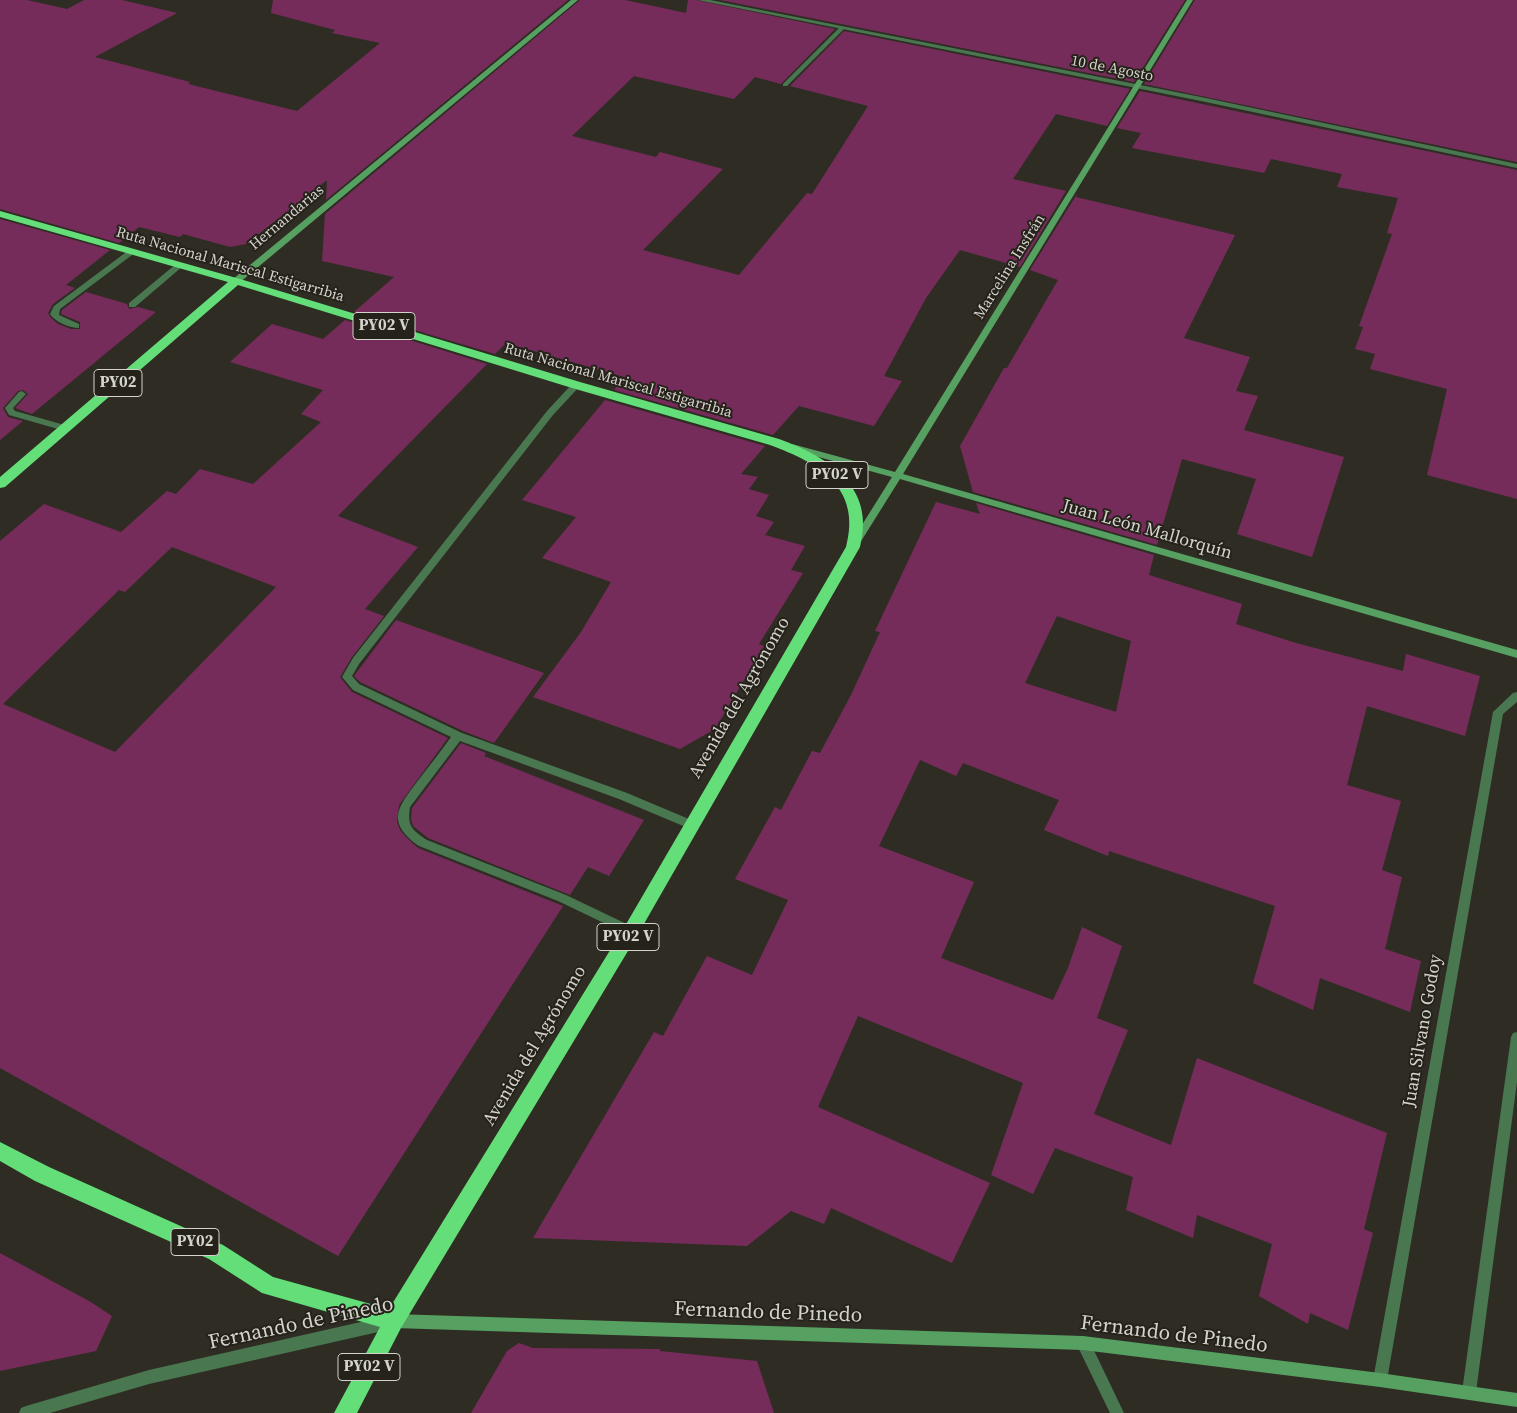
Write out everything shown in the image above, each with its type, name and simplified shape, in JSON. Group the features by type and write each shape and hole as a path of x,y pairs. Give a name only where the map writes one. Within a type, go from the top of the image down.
{"highway":[{"name":"Ruta Nacional Mariscal Estigarribia","path":"0,214 767,440"},
{"name":"Hernandarias","path":"0,484 236,282"},
{"name":"PY02 V","path":"767,440 807,456 838,476 847,488 858,520 858,535 853,547"},
{"name":"Avenida del Agrónomo","path":"345,1413 394,1321 631,931 853,547"},
{"name":"PY02","path":"0,1151 42,1174 216,1252 270,1286 394,1321"}],"main road":[{"name":"Hernandarias","path":"236,282 575,0"},
{"name":"Marcelina Insfrán","path":"853,547 1190,0"},
{"name":"Juan León Mallorquín","path":"767,440 897,475 1517,654"},
{"name":"Fernando de Pinedo","path":"394,1321 1083,1344 1380,1380 1517,1400"}],"street":[{"name":"10 de Agosto","path":"701,0 1138,87 1517,166"},
{"path":"785,85 828,45 842,28"},
{"path":"76,326 56,318 54,314 57,308 132,252"},
{"path":"132,305 179,266"},
{"path":"576,385 544,421 356,661 347,677 356,687 458,736 623,796 692,825"},
{"path":"22,394 9,408 12,413 65,428"},
{"name":"Juan Silvano Godoy","path":"1380,1380 1498,712 1517,696"},
{"path":"458,736 406,806 403,819 408,832 422,842 562,898 631,931"},
{"path":"1469,1392 1517,1037"},
{"name":"Fernando de Pinedo","path":"26,1413 149,1378 394,1321"},
{"path":"1083,1344 1117,1413"}],"building":[{"path":"0,0 27,0 67,9 84,0 122,0 177,13 95,57 190,82 188,84 297,111 380,43 332,33 335,30 271,13 273,0 568,0 326,200 327,180 246,244 230,247 183,234 180,237 139,227 119,243 0,209"},
{"path":"580,0 625,0 686,13 688,0 696,0 835,29 781,84 755,77 734,99 634,76 572,136 656,157 660,152 723,169 643,250 739,275 807,193 812,194 868,106 790,86 844,31 1130,89 1107,126 1056,114 1013,179 1066,191 1020,267 960,250 926,298 884,376 902,381 874,426 799,406 773,435 614,390 624,377 506,343 495,354 354,312 394,277 322,261 325,214"},
{"path":"720,0 1185,0 1134,82"},
{"path":"1195,0 1517,0 1517,162 1144,84"},
{"path":"1140,91 1517,170 1517,499 1427,475 1447,389 1370,369 1375,354 1355,349 1363,327 1359,326 1392,234 1387,233 1398,198 1337,187 1342,174 1271,159 1264,173 1132,148 1141,133 1117,128"},
{"path":"1077,194 1076,197 1235,235 1184,338 1250,357 1236,391 1258,396 1244,430 1344,457 1312,557 1237,534 1256,479 1182,459 1157,545 973,492 960,446 1004,368 1007,368 1058,280 1030,270"},
{"path":"0,219 110,250 66,285 75,288 53,304 48,313 58,324 71,329 80,329 80,322 61,314 62,310 86,292 127,304 129,309 138,307 156,312 32,414 15,408 28,394 23,390 18,391 3,408 8,417 23,421 0,440"},
{"path":"345,320 487,364 338,516 418,547 365,609 384,616 352,657 340,677 352,692 448,738 399,805 397,822 400,830 407,838 418,848 563,906 338,1256 0,1068 0,541 44,504 121,532 167,491 176,494 200,469 253,484 321,422 301,414 323,390 230,362 272,324 323,339","holes":["172,547 276,587 115,752 3,704 119,590 125,592"]},
{"path":"605,400 765,446 741,474 758,477 749,489 769,495 756,516 774,522 765,535 805,546 791,570 803,573 759,644 764,646 715,729 680,749 533,697 581,632 611,582 542,558 576,517 522,500"},
{"path":"936,502 980,514 976,503 1154,555 1149,575 1242,604 1236,624 1296,643 1403,671 1406,654 1480,676 1465,736 1367,706 1347,785 1401,801 1382,870 1402,877 1385,949 1421,961 1410,1012 1320,978 1313,1010 1253,983 1275,906 1109,851 1108,856 1044,830 1059,800 963,763 956,776 920,760 879,846 974,882 941,958 1053,1000 1068,968 1082,927 1122,946 1097,1018 1128,1030 1094,1114 1171,1145 1197,1058 1387,1133 1364,1229 1373,1233 1348,1330 1310,1313 1308,1324 1259,1296 1272,1244 1197,1215 1193,1238 1126,1210 1133,1177 1055,1148 1033,1194 991,1175 1023,1083 858,1016 818,1107 990,1183 952,1263 831,1208 824,1224 791,1211 747,1246 533,1238 654,1032 663,1036 707,956 752,975 788,900 735,879 775,807 781,810 812,751 820,753 851,695 880,632 875,631","holes":["1057,616 1131,641 1116,712 1025,683"]},
{"path":"396,620 544,673 494,743 463,731 360,682 354,676"},
{"path":"461,743 486,753 484,756 644,820 609,876 588,867 570,895 428,838 413,826 411,819 412,808"},
{"path":"0,1253 89,1301 112,1316 96,1351 0,1371"},
{"path":"519,1343 533,1348 660,1349 660,1351 757,1361 774,1413 471,1413 507,1351"}]}
